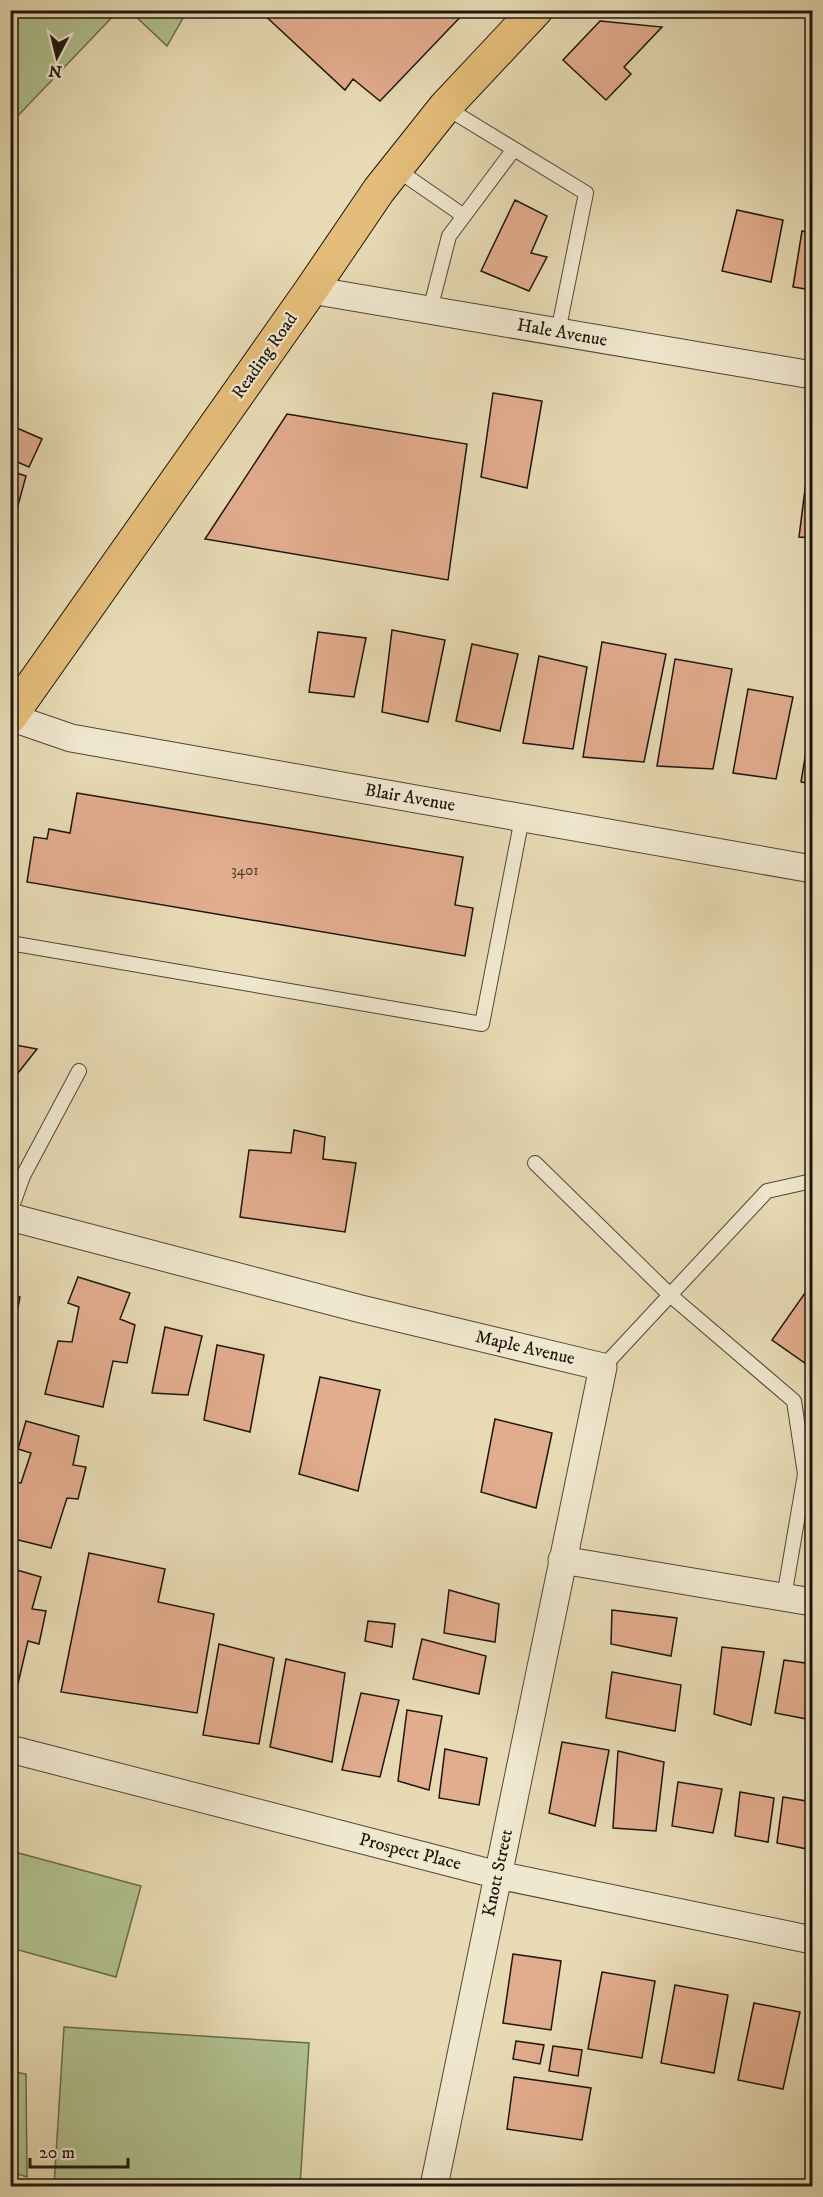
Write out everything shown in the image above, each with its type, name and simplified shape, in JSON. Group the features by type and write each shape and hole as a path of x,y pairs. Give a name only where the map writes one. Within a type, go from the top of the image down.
{"main road":[{"name":"Reading Road","path":"10,717 379,190 445,107 536,10"}],"street":[{"name":"Hale Avenue","path":"311,290 813,375"},
{"name":"Blair Avenue","path":"10,717 71,738 813,869"},
{"name":"Maple Avenue","path":"10,1217 360,1309 603,1367"},
{"path":"603,1367 562,1560 813,1602"},
{"name":"Knott Street","path":"434,2187 562,1560"},
{"name":"Prospect Place","path":"10,1749 498,1875 813,1940"}],"lane":[{"path":"445,107 586,193 558,332"},
{"path":"430,310 449,236 514,149"},
{"path":"396,169 464,216"},
{"path":"10,943 482,1024 522,818"},
{"path":"10,1212 23,1176 79,1071"},
{"path":"535,1163 670,1295 794,1401 805,1474 784,1597"},
{"path":"603,1367 767,1191 813,1181"}],"green space":[{"path":"10,11 118,11 11,123"},
{"path":"130,11 187,11 167,46"},
{"path":"11,1851 141,1886 116,1977 11,1948"},
{"path":"64,2027 309,2043 300,2186 54,2186"},
{"path":"10,2071 26,2074 27,2177 11,2172"}],"building":[{"path":"259,10 467,10 380,101 353,79 345,90"},
{"path":"600,21 662,27 624,67 631,74 606,100 563,60"},
{"path":"515,200 547,216 531,253 547,257 529,291 481,271"},
{"path":"737,210 783,220 771,282 722,271"},
{"path":"802,231 812,233 812,290 793,287"},
{"path":"493,393 542,401 527,488 481,477"},
{"path":"287,414 467,444 448,580 205,539"},
{"path":"10,425 42,439 29,467 10,459"},
{"path":"808,466 812,466 812,538 799,537"},
{"path":"10,471 26,476 14,520 10,518"},
{"path":"392,630 445,640 428,722 382,712"},
{"path":"318,632 366,638 354,697 309,692"},
{"path":"602,642 666,654 644,762 583,757"},
{"path":"472,644 518,654 500,731 456,721"},
{"path":"539,656 587,667 573,749 523,743"},
{"path":"675,659 732,669 713,769 657,766"},
{"path":"748,689 793,697 776,779 733,773"},
{"path":"812,716 812,784 801,782"},
{"path":"77,793 463,857 455,905 473,908 465,956 27,882 34,837 47,839 49,829 70,833"},
{"path":"10,1044 37,1049 10,1083"},
{"path":"294,1130 325,1137 323,1159 356,1163 345,1232 240,1217 249,1150 291,1153"},
{"path":"78,1277 130,1293 120,1319 135,1325 127,1363 113,1361 103,1407 45,1394 58,1341 72,1342 79,1307 68,1303"},
{"path":"812,1283 812,1368 772,1340"},
{"path":"10,1295 20,1297 10,1347"},
{"path":"165,1327 202,1336 188,1395 152,1393"},
{"path":"217,1345 264,1355 250,1432 204,1420"},
{"path":"320,1377 380,1390 358,1491 299,1474"},
{"path":"495,1419 552,1433 536,1508 481,1492"},
{"path":"26,1421 79,1436 73,1465 86,1467 78,1499 67,1498 51,1548 10,1538 10,1482 21,1483 31,1453 18,1449"},
{"path":"89,1553 165,1569 158,1602 214,1614 197,1713 61,1692"},
{"path":"10,1568 41,1577 32,1609 46,1611 39,1644 28,1641 15,1696 10,1695"},
{"path":"449,1590 499,1604 495,1642 444,1633"},
{"path":"612,1610 677,1618 671,1656 611,1644"},
{"path":"368,1621 395,1624 392,1647 365,1641"},
{"path":"422,1639 486,1656 479,1694 413,1679"},
{"path":"219,1644 274,1658 259,1744 203,1735"},
{"path":"722,1647 764,1652 751,1725 714,1714"},
{"path":"286,1659 345,1673 332,1762 270,1747"},
{"path":"784,1660 812,1664 812,1720 775,1713"},
{"path":"612,1672 681,1685 675,1731 606,1718"},
{"path":"361,1693 399,1700 380,1777 342,1770"},
{"path":"407,1710 442,1716 429,1790 398,1781"},
{"path":"562,1742 609,1750 595,1826 549,1813"},
{"path":"445,1749 487,1758 479,1805 439,1798"},
{"path":"618,1751 664,1762 656,1831 613,1828"},
{"path":"678,1782 722,1789 713,1833 672,1826"},
{"path":"740,1792 774,1798 768,1842 735,1836"},
{"path":"783,1797 812,1802 812,1850 777,1843"},
{"path":"513,1954 561,1961 551,2030 503,2023"},
{"path":"602,1972 655,1981 642,2058 588,2049"},
{"path":"675,1985 728,1995 714,2073 661,2063"},
{"path":"754,2003 800,2012 783,2089 738,2080"},
{"path":"516,2041 544,2045 540,2064 513,2059"},
{"path":"553,2046 582,2050 578,2076 549,2071"},
{"path":"514,2077 591,2088 582,2140 507,2129"}]}
